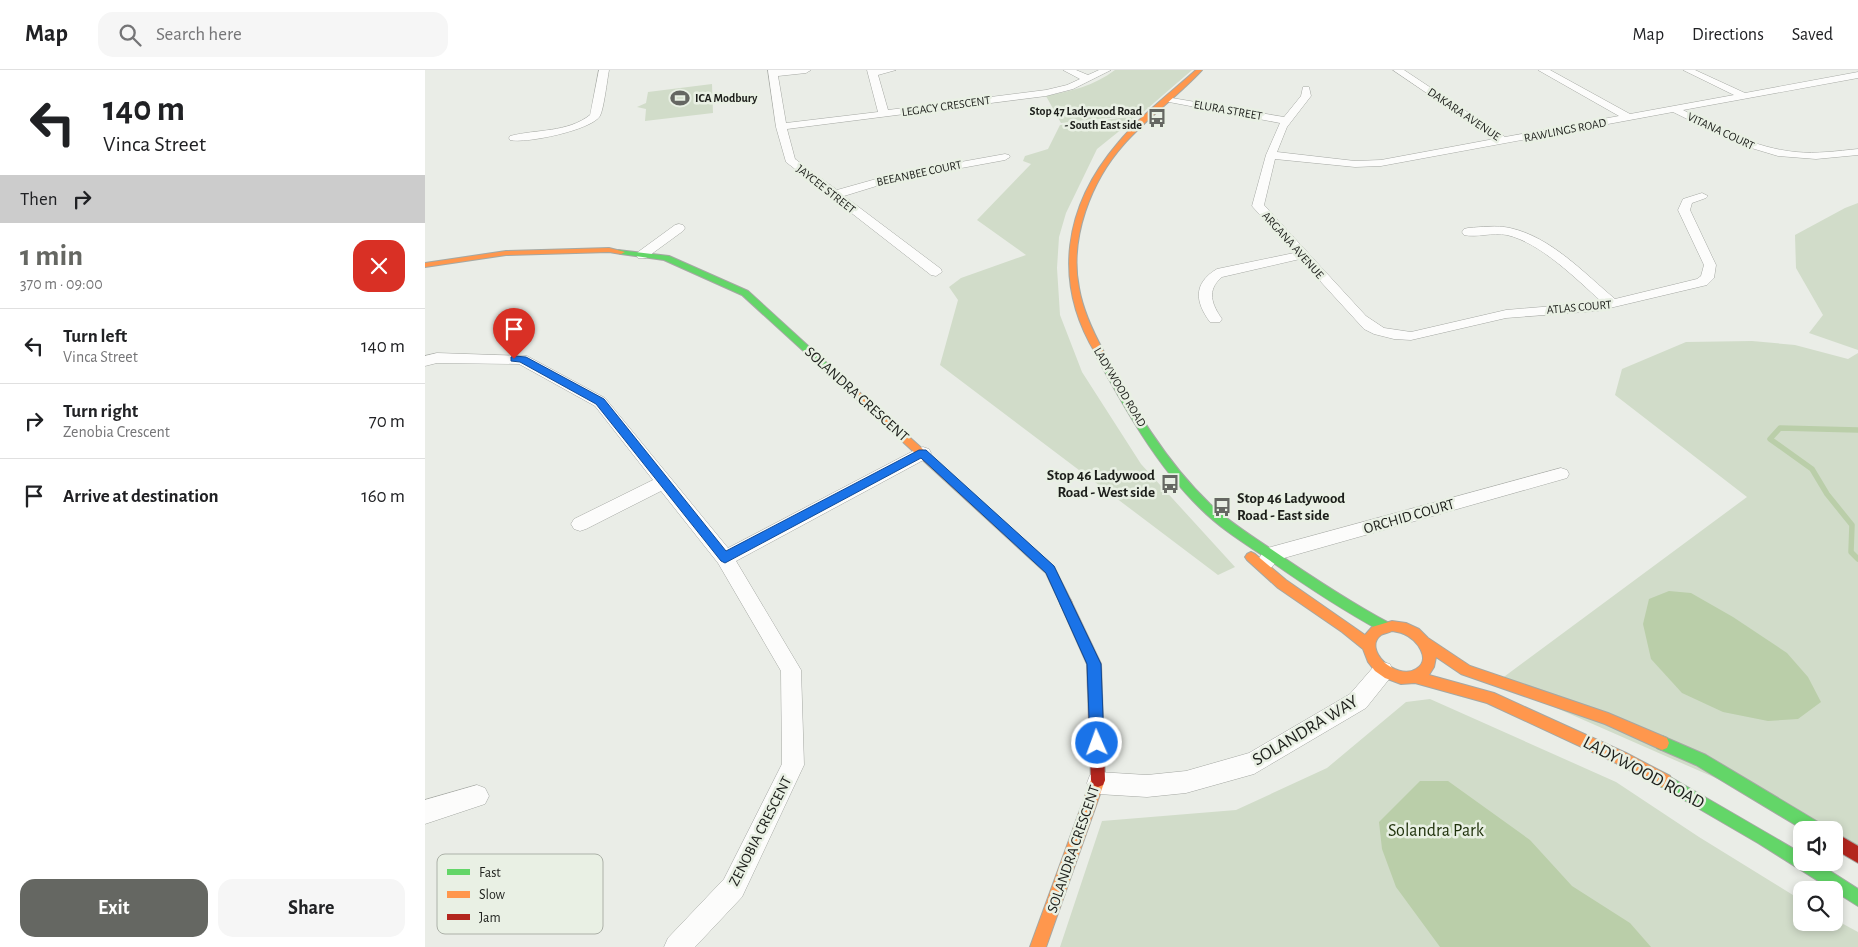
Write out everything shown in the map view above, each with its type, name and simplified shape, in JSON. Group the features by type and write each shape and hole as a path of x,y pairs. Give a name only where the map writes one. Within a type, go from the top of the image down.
{"street":[{"path":"514,138 573,128 591,120 595,116 604,70"},
{"path":"774,72 806,70"},
{"path":"885,114 872,72 891,70"},
{"path":"1068,70 1089,79"},
{"name":"LEGACY CRESCENT","path":"781,127 1046,93 1070,87 1106,70"},
{"name":"LADYWOOD ROAD","path":"1199,70 1115,149 1099,173 1085,206 1076,237 1072,266 1079,306 1101,360 1164,459 1217,517 1267,561 1357,614 1385,627"},
{"name":"DAKARA AVENUE","path":"1398,70 1504,141"},
{"path":"1543,70 1630,118"},
{"path":"1688,70 1744,96"},
{"path":"1832,70 1853,76"},
{"name":"JAYCEE STREET","path":"774,72 781,127 788,158 937,272"},
{"name":"RAWLINGS ROAD","path":"1271,154 1347,163 1405,160 1853,76"},
{"name":"ARGANA AVENUE","path":"1305,89 1306,96 1282,127 1271,154 1258,202 1259,206 1361,320 1379,331"},
{"name":"ELURA STREET","path":"1169,99 1287,121"},
{"name":"VITANA COURT","path":"1674,109 1735,140 1780,154 1815,156 1858,152"},
{"name":"BEEANBEE COURT","path":"834,195 894,177 1005,157"},
{"name":"ATLAS COURT","path":"1379,331 1394,335 1411,336 1506,314 1597,308 1702,282 1707,278 1710,265 1683,210 1687,201 1702,196"},
{"path":"643,255 679,228"},
{"path":"1468,232 1500,230 1539,245 1613,304"},
{"name":"SOLANDRA CRESCENT","path":"425,265 507,252 609,250 666,258 745,293 1050,570 1094,664 1098,783 1039,947"},
{"path":"1215,319 1206,305 1207,290 1213,276 1222,272 1302,256"},
{"name":"ZENOBIA CRESCENT","path":"429,364 522,360 600,402 725,558 791,670 793,765 733,888 677,947"},
{"path":"725,558 923,453"},
{"name":"ORCHID COURT","path":"1267,561 1561,474"},
{"path":"580,524 664,482"},
{"name":"LADYWOOD ROAD","path":"1267,561 1281,584 1347,628 1369,646"},
{"path":"1385,627 1403,627 1418,635 1425,642 1429,651 1430,660 1427,668 1415,677 1398,678 1383,670 1371,655 1369,646 1371,638 1377,631 1385,627"},
{"name":"LADYWOOD ROAD","path":"1425,642 1466,670 1608,719 1701,760 1803,821"},
{"name":"SOLANDRA WAY","path":"1098,783 1147,786 1176,783 1254,763 1357,701 1383,670"},
{"name":"LADYWOOD ROAD","path":"1415,677 1489,697 1621,758 1763,838 1858,898"},
{"path":"425,812 477,796"},
{"path":"1843,846 1858,855"}],"green space":[{"path":"1115,70 1192,70 1140,115 1061,123 1046,96 1091,84"},
{"name":"ICA Modbury","path":"712,84 713,113 645,121 646,109 637,107 646,103 648,92"},
{"path":"1138,116 1097,149 1066,213 1059,237 1057,268 1060,315 1082,372 1141,464 1235,567 1218,575 940,365 958,300 949,287 961,278 1026,255 977,220 1031,164 1023,161 1025,156 1048,149 1060,125"},
{"path":"1858,203 1858,350 1809,333 1823,315 1796,268 1795,235"},
{"path":"1752,341 1795,345 1848,359 1858,353 1858,855 1843,846 1843,821 1814,821 1497,682 1747,497 1615,395 1622,369 1686,342"},
{"name":"Solandra Park","path":"1430,699 1616,782 1699,837 1793,895 1793,931 1843,931 1843,924 1858,932 1858,947 1060,947 1102,821 1236,810 1327,768 1406,702"}],"shaded area":[{"path":"1669,591 1691,593 1733,617 1787,653 1808,677 1821,702 1798,719 1768,721 1723,712 1682,693 1651,659 1643,624 1649,599"},
{"path":"1420,781 1448,781 1530,840 1572,886 1630,923 1651,947 1440,947 1396,887 1382,849 1379,822"}],"waterway":[{"path":"1858,430 1780,428 1770,439 1812,469 1827,494 1852,525 1851,552 1858,559"}],"traffic: fast":[{"path":"621,252 666,258 745,293 835,375"},
{"path":"1099,352 1147,433 1175,473 1205,506 1230,527 1302,576 1343,603 1385,627"},
{"path":"1662,743 1701,760 1803,821"},
{"path":"1665,781 1763,838 1858,898"}],"traffic: slow":[{"path":"1099,352 1080,310 1074,288 1073,249 1080,216 1093,185 1121,143 1199,70"},
{"path":"425,265 506,253 609,250 621,252"},
{"path":"835,375 1050,570 1066,603"},
{"path":"1251,557 1282,584 1347,628 1369,646"},
{"path":"1392,626 1401,627 1414,633 1428,651 1429,662 1427,667 1423,672 1412,678 1401,678 1390,674 1380,667 1369,649 1370,639 1377,631 1392,626"},
{"path":"1425,643 1466,670 1608,719 1662,743"},
{"path":"1415,677 1489,697 1621,758 1665,781"},
{"path":"1038,947 1098,780"}],"traffic: jam":[{"path":"1066,603 1094,664 1098,780"},
{"path":"1843,846 1858,855"}],"place":[{"name":"ICA Modbury","path":"680,98"},
{"name":"Stop 47 Ladywood Road - South East side","path":"1157,118"},
{"name":"Stop 46 Ladywood Road - West side","path":"1170,484"},
{"name":"Stop 46 Ladywood Road - East side","path":"1222,507"}],"route":[{"path":"514,359 522,360 600,402 725,558 923,453 1050,570 1094,664 1097,743"}]}
